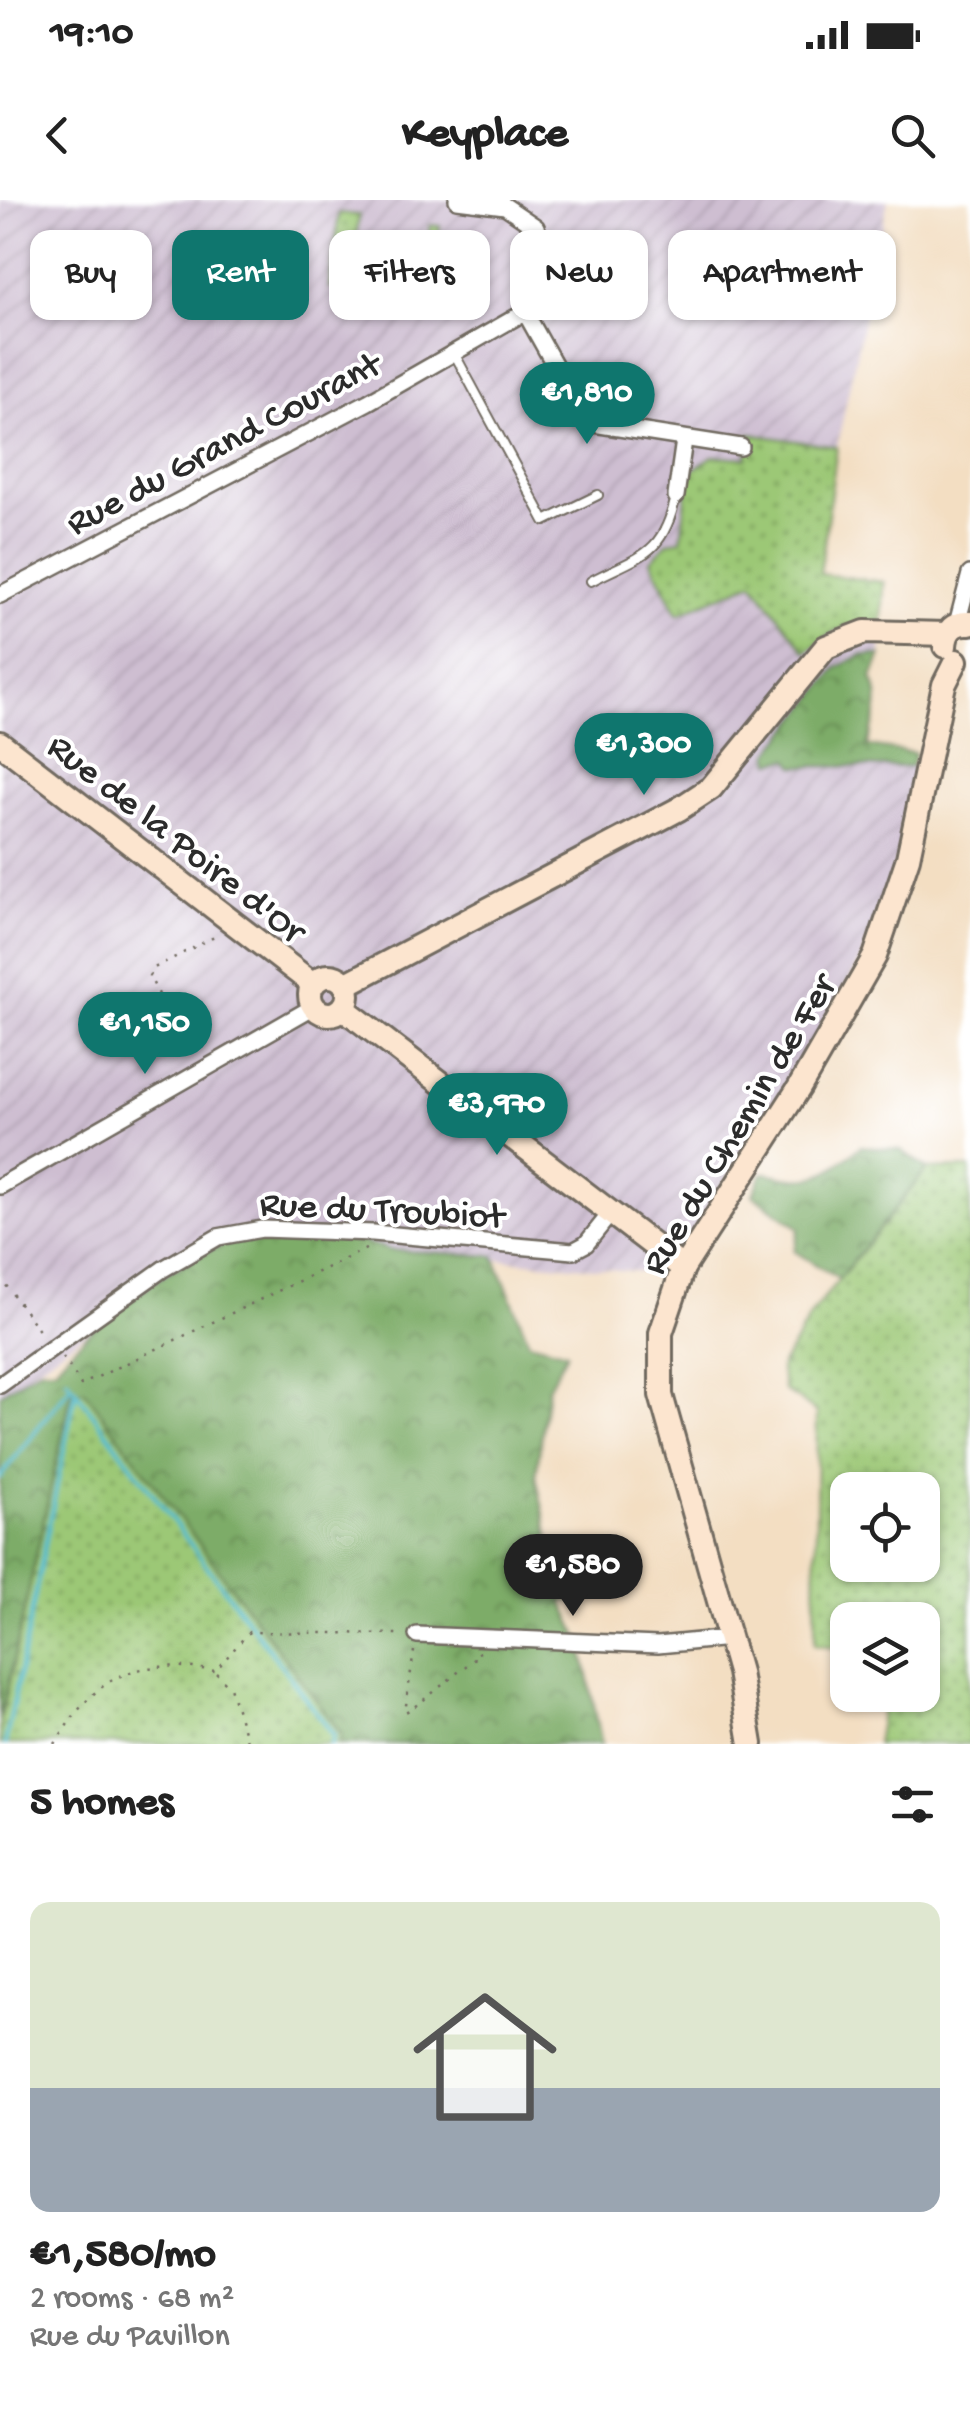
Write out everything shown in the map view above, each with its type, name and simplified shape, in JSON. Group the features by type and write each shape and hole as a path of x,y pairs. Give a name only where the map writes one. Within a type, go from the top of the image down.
{"street":[{"path":"457,200 504,206 537,230"},
{"name":"Rue du Grand Courant","path":"0,595 511,320"},
{"path":"529,320 587,424 741,447"},
{"path":"676,496 684,440"},
{"name":"Rue du Chemin de Fer","path":"751,1744 730,1638 659,1380 661,1333 683,1268 799,1088 875,956 908,858 970,574"},
{"path":"313,996 328,1015 344,997 711,788 826,647 865,632 960,631"},
{"name":"Rue de la Poire d'Or","path":"0,744 236,925 313,996"},
{"path":"0,1186 313,996 330,976 344,997 610,1214 683,1268"},
{"name":"Rue du Troubiot","path":"0,1385 186,1253 218,1237 262,1230 373,1234 573,1251 586,1244 610,1214"},
{"path":"417,1635 658,1646 730,1638"}],"lane":[{"path":"454,353 545,521 598,495"},
{"path":"591,581 651,550 664,538 676,496"}],"path":[{"path":"170,1013 149,976 154,968 236,925"},
{"path":"0,1277 81,1385 371,1247 373,1234"},
{"path":"215,1672 249,1632 417,1635 405,1712 418,1707 429,1692 480,1655 476,1638"},
{"path":"55,1744 76,1709 114,1676 156,1666 215,1672 230,1687 248,1744"}],"shaded area":[{"path":"0,200 888,200 882,230 668,230 668,320 863,320 837,447 820,574 884,582 881,655 872,678 867,746 915,753 912,767 918,767 898,857 861,960 792,1080 665,1274 389,1250 357,1239 183,1263 0,1394"}],"green space":[{"path":"339,213 359,215 357,230 337,230"},
{"path":"750,434 837,447 820,574 884,582 882,621 835,631 806,652 753,582 678,614 651,561 668,542 681,540 689,473 713,456 747,458"},
{"path":"861,655 881,655 872,678 878,704 867,746 915,753 912,767 795,766 789,759 772,762 770,753 837,668"},
{"path":"861,1146 901,1150 927,1169 839,1279 794,1251 799,1228 753,1195 762,1174 818,1176"},
{"path":"970,1168 970,1744 876,1744 881,1712 940,1712 940,1602 830,1602 830,1646 815,1644 817,1412 784,1390 780,1368 812,1313 927,1169"},
{"path":"263,1237 357,1239 389,1250 494,1256 529,1342 567,1352 548,1388 536,1476 550,1543 564,1560 620,1590 562,1601 581,1642 602,1744 339,1744 342,1735 84,1390 72,1391 0,1722 0,1394 40,1368 55,1368 108,1317 198,1255 222,1245"},
{"path":"104,1360 232,1585 342,1735 339,1744 0,1744 0,1722 72,1391"}],"waterway":[{"path":"67,1379 334,1736 331,1744"},
{"path":"0,1477 71,1386"},
{"path":"5,1744 76,1391"}]}
